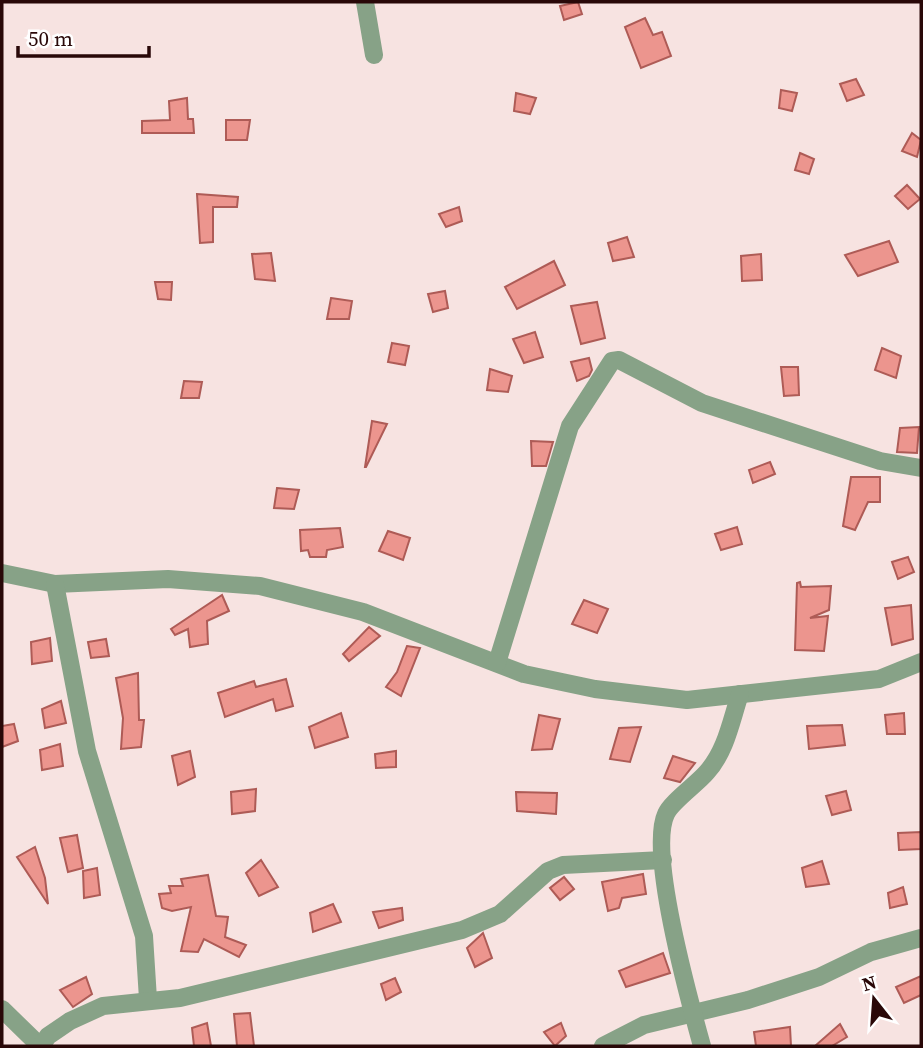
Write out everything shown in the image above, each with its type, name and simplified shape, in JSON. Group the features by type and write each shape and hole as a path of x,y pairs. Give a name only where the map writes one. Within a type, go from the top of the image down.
{"street":[{"path":"365,2 374,55"},
{"path":"496,663 570,426 611,361 619,360 702,403 880,461 921,468"},
{"path":"2,573 55,584 168,579 260,586 363,612 524,674 595,688 687,700 879,679 921,662"},
{"path":"55,584 87,751 144,936 148,999"},
{"path":"702,1046 692,1012 663,860 662,831 666,813 709,771 721,753 740,694"},
{"path":"2,1009 40,1046 48,1036 71,1021 103,1006 148,999 180,998 462,930 500,914 548,871 563,865 663,860"},
{"path":"603,1046 644,1025 748,1000 819,976 871,952 921,938"}],"building":[{"path":"578,2 582,14 564,20 560,6"},
{"path":"645,18 653,35 662,32 671,56 641,68 625,27"},
{"path":"856,79 864,95 847,101 840,84"},
{"path":"781,90 797,93 792,111 779,108"},
{"path":"516,93 536,98 530,114 514,111"},
{"path":"187,98 188,119 193,119 194,133 142,133 142,121 170,120 169,101"},
{"path":"226,120 250,120 247,140 226,140"},
{"path":"912,133 921,140 917,157 902,151"},
{"path":"800,153 814,159 809,174 795,170"},
{"path":"907,185 920,199 908,209 895,196"},
{"path":"197,194 238,197 237,207 213,207 213,242 200,243"},
{"path":"459,207 462,221 446,227 439,214"},
{"path":"627,237 634,257 613,261 608,243"},
{"path":"889,241 898,262 858,276 845,255"},
{"path":"271,253 275,281 255,279 252,254"},
{"path":"761,254 762,280 742,281 741,256"},
{"path":"554,261 565,285 517,309 505,287"},
{"path":"155,282 172,282 171,300 158,299"},
{"path":"445,291 448,308 433,312 428,294"},
{"path":"331,298 352,301 349,319 327,319"},
{"path":"597,302 605,338 581,344 571,306"},
{"path":"535,332 543,357 524,363 513,339"},
{"path":"392,343 409,346 405,365 388,362"},
{"path":"882,348 901,356 896,378 875,370"},
{"path":"589,358 592,370 589,376 577,381 571,362"},
{"path":"781,367 798,367 799,395 784,396"},
{"path":"490,369 512,376 508,392 487,390"},
{"path":"184,381 202,382 199,398 181,398"},
{"path":"372,421 387,424 365,467"},
{"path":"919,427 917,453 897,452 900,428"},
{"path":"531,441 553,442 546,466 532,466"},
{"path":"770,462 775,474 753,483 749,470"},
{"path":"851,477 880,477 880,502 868,502 855,530 843,526"},
{"path":"277,488 299,490 294,509 274,508"},
{"path":"737,527 742,544 721,550 715,534"},
{"path":"340,528 343,547 327,550 326,557 310,557 308,550 301,551 300,530"},
{"path":"388,531 410,538 403,560 379,551"},
{"path":"908,557 914,572 898,579 892,562"},
{"path":"800,582 801,587 831,586 829,610 810,618 828,616 824,651 795,650 797,583"},
{"path":"222,595 229,611 207,621 208,644 190,647 188,629 175,635 171,629"},
{"path":"584,600 608,609 597,633 572,624"},
{"path":"911,605 913,639 892,645 885,608"},
{"path":"369,627 380,636 349,661 343,654"},
{"path":"50,638 52,661 32,664 31,642"},
{"path":"106,639 109,656 91,658 88,642"},
{"path":"407,646 420,648 401,696 386,687 397,672"},
{"path":"138,673 139,720 144,720 141,747 121,749 123,718 116,678"},
{"path":"286,679 293,706 276,711 273,699 225,717 218,693 254,681 256,687"},
{"path":"61,701 66,723 45,728 42,709"},
{"path":"341,713 348,737 315,748 309,727"},
{"path":"904,713 905,734 887,734 885,715"},
{"path":"539,715 560,719 552,749 532,750"},
{"path":"14,724 18,741 2,747 2,726"},
{"path":"842,725 845,745 809,749 807,726"},
{"path":"641,727 630,762 610,759 619,728"},
{"path":"60,744 63,766 42,770 40,750"},
{"path":"190,751 195,777 178,785 172,756"},
{"path":"396,751 396,767 376,768 375,754"},
{"path":"673,756 695,763 680,782 664,778"},
{"path":"256,789 255,811 232,814 231,792"},
{"path":"846,791 851,810 832,815 826,796"},
{"path":"516,792 557,793 556,814 517,811"},
{"path":"921,832 921,849 899,850 898,833"},
{"path":"77,835 83,868 68,872 60,838"},
{"path":"35,847 45,878 48,904 17,857"},
{"path":"261,860 278,887 259,896 246,873"},
{"path":"822,861 829,884 806,887 802,868"},
{"path":"97,868 100,895 84,898 83,871"},
{"path":"643,874 646,894 622,898 619,908 608,911 602,882"},
{"path":"208,875 216,916 228,917 225,937 246,945 239,957 204,939 198,952 181,951 191,907 172,911 162,908 159,894 171,893 169,886 183,886 181,879"},
{"path":"564,877 574,889 560,900 550,888"},
{"path":"903,887 907,904 890,908 888,893"},
{"path":"333,904 341,922 313,932 310,913"},
{"path":"402,908 403,920 379,928 373,912"},
{"path":"483,933 492,958 475,967 467,948"},
{"path":"663,953 670,973 626,987 619,971"},
{"path":"921,976 921,995 904,1003 896,987"},
{"path":"86,977 92,994 73,1007 60,990"},
{"path":"395,978 401,992 386,1000 381,984"},
{"path":"250,1013 254,1046 237,1046 234,1014"},
{"path":"207,1023 211,1046 194,1046 192,1028"},
{"path":"561,1023 566,1036 555,1046 544,1032"},
{"path":"840,1024 847,1037 832,1046 815,1046"},
{"path":"790,1027 791,1046 756,1046 754,1032"}]}
